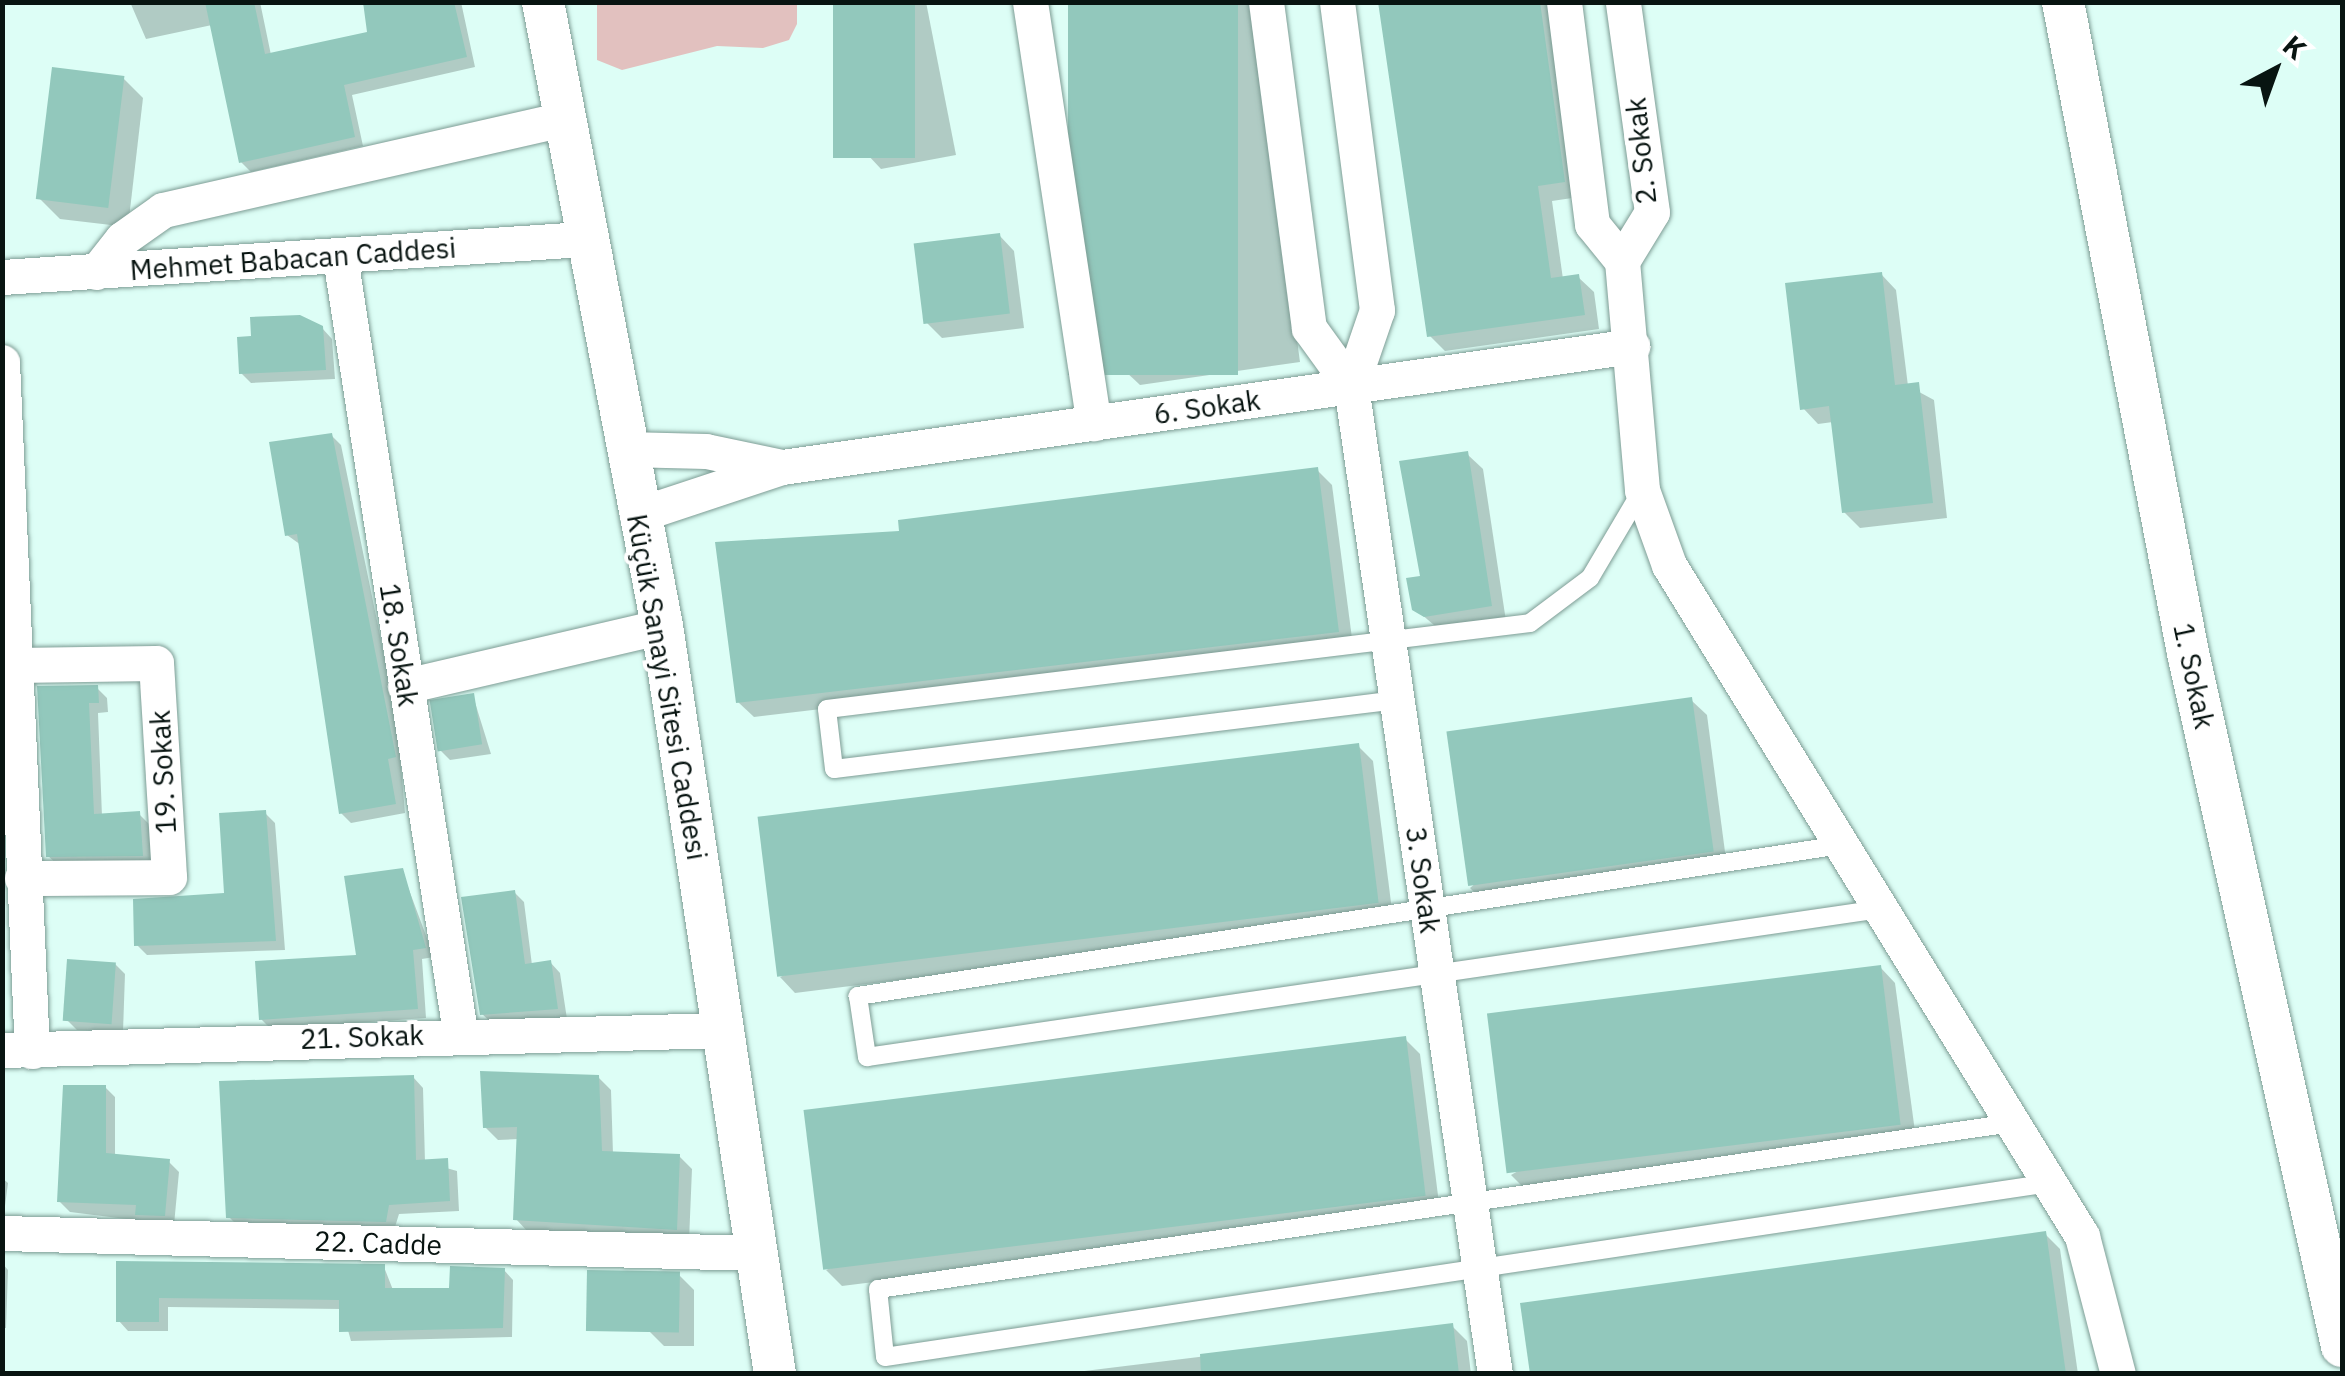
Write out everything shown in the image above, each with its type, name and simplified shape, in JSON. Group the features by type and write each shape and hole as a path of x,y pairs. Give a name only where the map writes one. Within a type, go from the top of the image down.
{"street":[{"name":"Küçük Sanayi Sitesi Caddesi","path":"542,2 637,515 662,626 775,1374"},
{"path":"1030,2 1094,423"},
{"name":"3. Sokak","path":"1266,2 1309,328 1351,386 1495,1374"},
{"name":"3. Sokak","path":"1337,2 1377,310 1351,386"},
{"name":"2. Sokak","path":"1564,2 1592,224 1622,261 1652,212 1623,2"},
{"name":"1. Sokak","path":"2063,2 2188,653 2342,1346"},
{"path":"96,272 122,238 164,210 563,119"},
{"name":"Mehmet Babacan Caddesi","path":"2,277 340,258 584,238"},
{"name":"18. Sokak","path":"340,258 460,1032"},
{"path":"1622,261 1642,490 1669,565 2082,1236 2118,1374"},
{"name":"6. Sokak","path":"782,467 1632,346"},
{"path":"2,362 22,878 17,1050"},
{"path":"626,450 706,451 782,467"},
{"path":"637,515 782,467"},
{"path":"405,686 662,626"},
{"name":"19. Sokak","path":"14,665 156,663 169,877 22,878"},
{"name":"21. Sokak","path":"17,1050 460,1032 723,1030"},
{"name":"22. Cadde","path":"2,1233 754,1253"}],"lane":[{"path":"1397,700 834,769 827,710 1389,639 1548,614 1590,578 1642,490"},
{"path":"1841,845 858,996 867,1057 1880,909"},
{"path":"2012,1124 878,1289 884,1357 2049,1184"}],"shaded area":[{"path":"597,3 797,3 797,24 789,40 763,48 717,46 622,70 597,60"}],"building":[{"path":"205,2 254,2 265,54 367,32 363,2 454,2 467,57 344,85 355,137 239,163"},
{"path":"833,2 915,2 915,158 833,158"},
{"path":"1068,2 1238,2 1238,375 1068,375"},
{"path":"1378,2 1540,2 1565,182 1538,186 1551,278 1579,274 1585,315 1427,337"},
{"path":"52,67 124,76 108,208 36,199"},
{"path":"1000,233 1010,313 924,324 914,244"},
{"path":"1882,272 1895,385 1919,382 1933,503 1842,513 1829,406 1800,410 1785,283"},
{"path":"300,315 323,326 326,370 239,374 237,337 251,336 250,317"},
{"path":"332,433 396,757 388,759 396,804 339,814 297,534 285,536 269,442"},
{"path":"1468,451 1492,606 1424,617 1412,610 1406,578 1420,576 1399,461"},
{"path":"1318,467 1339,632 736,703 715,542 899,531 898,520"},
{"path":"98,685 99,703 89,703 94,814 140,811 143,856 46,857 37,686"},
{"path":"474,693 482,744 438,751 430,700"},
{"path":"1692,697 1714,851 1468,886 1446,732"},
{"path":"1359,743 1379,903 777,977 758,817"},
{"path":"266,810 276,941 134,946 133,899 224,893 219,813"},
{"path":"403,868 426,948 413,950 418,1009 259,1020 255,961 356,955 344,876"},
{"path":"515,890 525,964 551,960 558,1009 480,1015 461,897"},
{"path":"67,959 116,962 112,1024 63,1021"},
{"path":"1881,965 1901,1125 1507,1173 1487,1013"},
{"path":"1406,1036 1426,1196 823,1270 804,1110"},
{"path":"480,1071 599,1075 602,1151 680,1154 677,1230 513,1220 517,1127 483,1128"},
{"path":"414,1075 416,1160 448,1158 450,1201 389,1205 386,1222 226,1218 219,1081"},
{"path":"63,1085 106,1085 106,1153 170,1159 165,1216 135,1215 136,1205 57,1202"},
{"path":"2046,1231 2066,1374 1530,1374 1520,1303"},
{"path":"116,1261 385,1264 385,1288 449,1288 450,1266 505,1268 503,1328 339,1332 339,1300 159,1298 159,1322 116,1322"},
{"path":"587,1270 680,1272 679,1333 586,1331"},
{"path":"1453,1323 1459,1374 1201,1374 1200,1354"}]}
